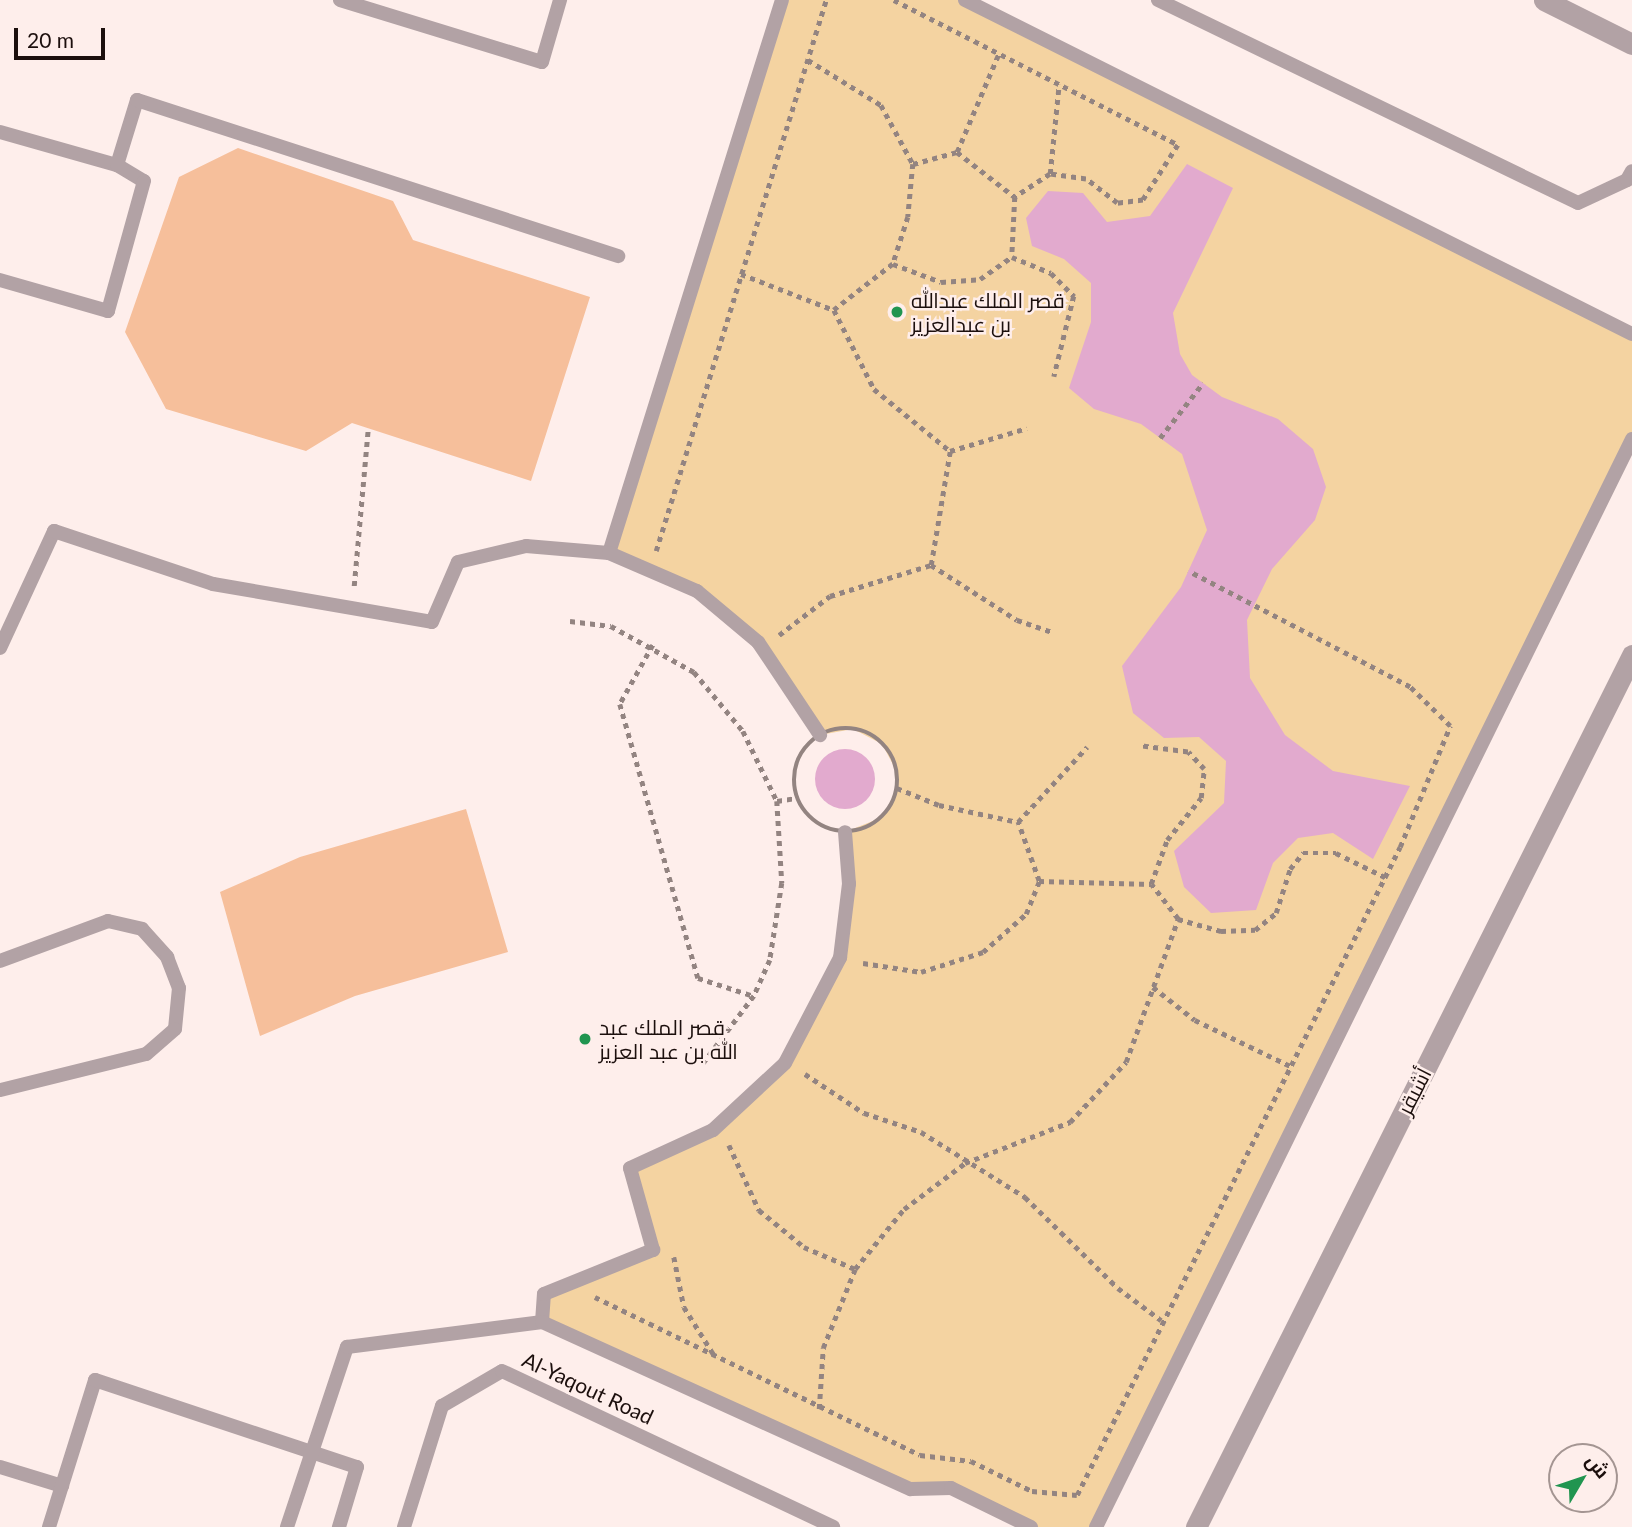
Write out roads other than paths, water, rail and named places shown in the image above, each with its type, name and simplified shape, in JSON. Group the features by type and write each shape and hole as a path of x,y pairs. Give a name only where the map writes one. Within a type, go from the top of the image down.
{"street":[{"path":"1544,0 1632,44"},
{"name":"أشيقر","path":"1196,1527 1632,655"}],"lane":[{"path":"340,0 542,62 560,0"},
{"path":"609,553 782,0"},
{"path":"965,0 1632,334"},
{"path":"1158,0 1578,203 1627,180 1632,171"},
{"path":"117,165 136,100 618,256"},
{"path":"0,132 117,165 144,181 108,311 0,280"},
{"path":"1096,1527 1632,439"},
{"path":"0,648 54,531 213,584 432,622 458,562 526,545 609,553 697,590 758,642 820,735"},
{"path":"542,1322 544,1294 653,1251 630,1168 713,1130 785,1063 839,958 849,884 845,832"},
{"path":"0,961 108,921 142,929 167,957 178,988 175,1029 146,1054 0,1090"},
{"path":"288,1527 347,1347 542,1322 911,1489 951,1488 1031,1527"},
{"name":"Al-Yaqout Road","path":"404,1527 442,1406 502,1370 833,1527"},
{"path":"49,1527 95,1380 357,1467 339,1527"},
{"path":"0,1467 62,1486"}],"place":[{"name":"قصر الملك عبدالله بن عبدالعزيز","path":"897,312"},
{"name":"قصر الملك عبد الله بن عبد العزيز","path":"585,1039"}]}
